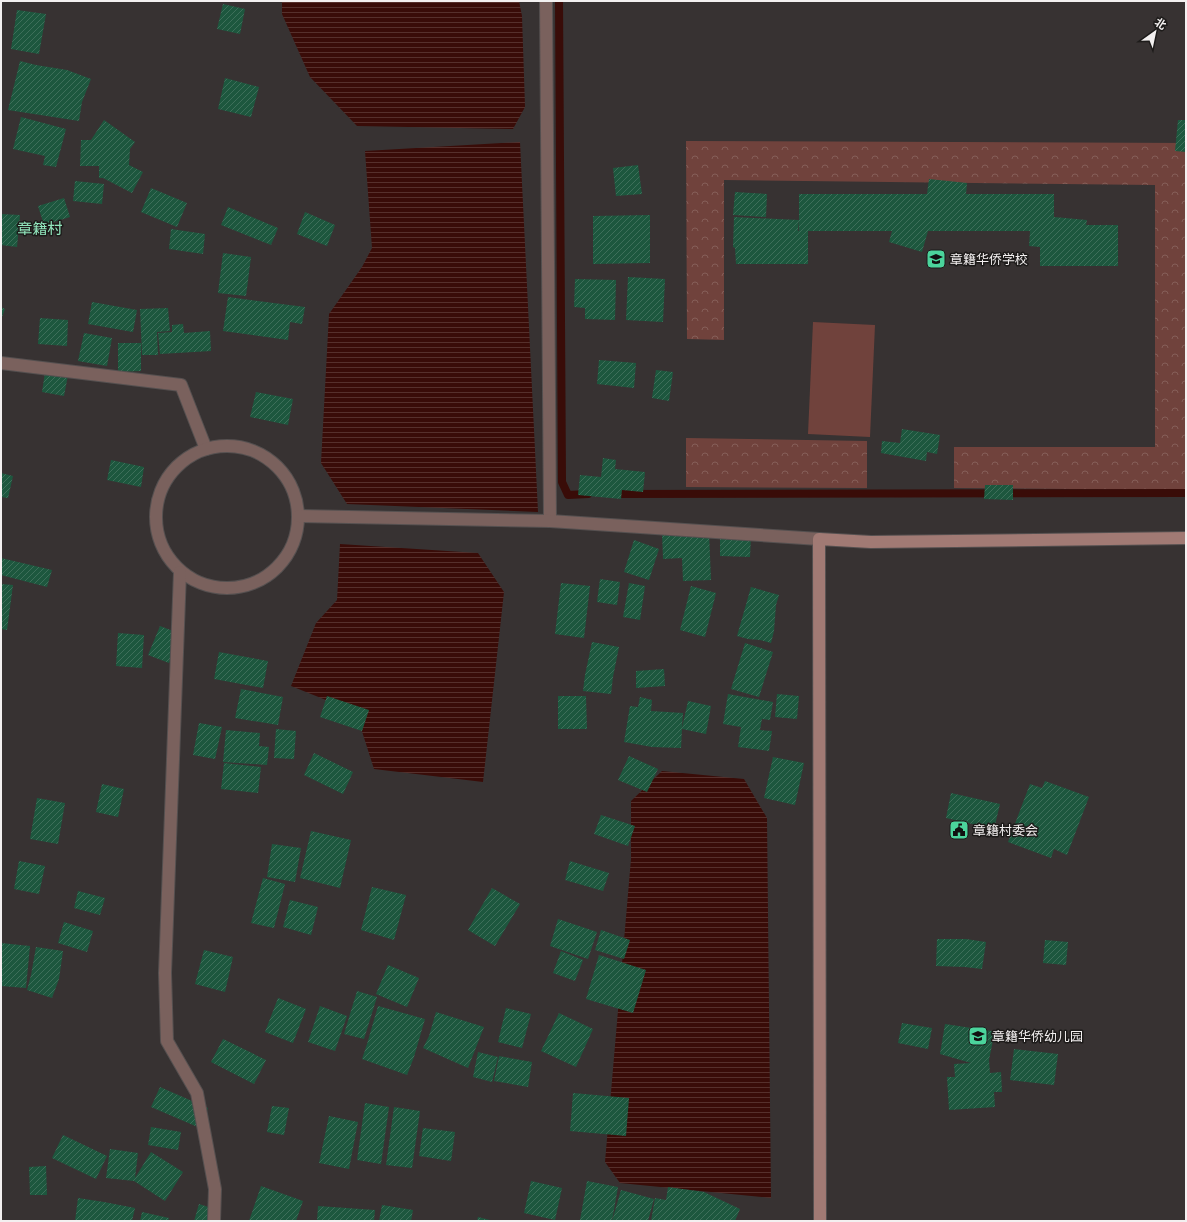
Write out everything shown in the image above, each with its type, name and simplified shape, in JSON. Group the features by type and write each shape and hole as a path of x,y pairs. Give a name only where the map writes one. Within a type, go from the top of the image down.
{"street":[{"path":"546,1 550,521"},
{"path":"1,363 181,384 206,449"},
{"path":"216,446 240,446 263,455 282,471 294,492 299,516 295,540 284,561 267,577 246,587 223,589 201,584 180,572 165,555 156,533 155,510 161,488 173,468 193,454 206,449 216,446"},
{"path":"299,516 550,521 879,542 1186,538"},
{"path":"819,539 820,1221"},
{"path":"180,572 165,973 167,1041 197,1093 215,1189 214,1221"}],"green space":[{"path":"686,141 1186,143 1186,490 954,488 954,447 1155,447 1155,185 724,180 724,340 687,339"},
{"path":"813,322 875,325 870,437 808,434"},
{"path":"686,438 867,441 867,488 686,487"}],"shaded area":[{"path":"282,1 519,1 522,16 525,107 513,129 357,126 310,77 282,14"},
{"path":"520,142 538,512 347,504 321,463 329,314 362,267 372,248 365,151"},
{"path":"340,544 478,553 504,592 483,782 374,769 359,722 326,700 291,686 316,623 337,600"},
{"path":"662,771 744,779 767,818 771,1198 620,1183 605,1162 631,859 631,801"}],"building":[{"path":"223,4 245,9 240,34 217,29"},
{"path":"17,10 46,14 39,54 11,49"},
{"path":"20,61 67,70 91,79 82,102 79,121 8,110"},
{"path":"225,78 259,87 251,117 218,109"},
{"path":"21,117 66,129 56,167 43,165 45,156 13,149"},
{"path":"104,120 135,142 130,149 129,165 143,172 132,193 103,178 99,178 99,166 80,166 81,140 91,140"},
{"path":"1178,120 1186,120 1186,152 1175,151"},
{"path":"638,165 642,194 616,196 613,168"},
{"path":"929,179 967,183 966,194 1054,194 1054,217 1087,220 1086,225 1118,225 1118,266 1040,266 1040,247 1029,246 1030,231 928,231 922,252 889,242 892,231 808,231 808,264 736,264 735,248 733,247 734,217 799,220 799,194 927,194"},
{"path":"75,181 104,184 102,204 73,201"},
{"path":"151,188 187,203 177,227 141,212"},
{"path":"735,192 767,194 766,217 733,215"},
{"path":"64,198 70,217 44,225 38,206"},
{"path":"228,207 278,228 271,245 221,225"},
{"path":"305,212 335,225 327,246 297,234"},
{"path":"1,214 20,215 17,247 1,245"},
{"path":"650,215 650,263 593,264 593,216"},
{"path":"171,229 205,234 203,254 169,249"},
{"path":"223,253 251,257 246,296 218,293"},
{"path":"628,277 665,279 663,322 626,320"},
{"path":"575,279 616,280 615,320 585,319 585,308 574,307"},
{"path":"228,297 305,307 302,324 290,322 288,340 223,331"},
{"path":"92,302 137,310 133,332 88,324"},
{"path":"1,307 5,309 1,320"},
{"path":"168,308 170,331 157,332 158,355 142,355 140,309"},
{"path":"40,318 68,320 67,346 38,344"},
{"path":"183,324 184,333 210,331 211,351 160,354 158,333 172,332 172,325"},
{"path":"84,333 112,338 107,366 78,361"},
{"path":"118,343 141,343 141,371 118,372"},
{"path":"599,360 636,363 634,388 597,384"},
{"path":"46,366 69,370 64,396 42,392"},
{"path":"656,370 673,372 669,401 652,398"},
{"path":"256,392 293,399 288,425 250,417"},
{"path":"902,429 940,435 937,454 927,452 926,461 881,453 882,441 900,443"},
{"path":"603,458 616,460 615,469 645,472 643,492 622,490 621,499 578,495 580,475 601,477"},
{"path":"111,460 144,467 141,487 107,480"},
{"path":"1,473 13,476 8,498 1,497"},
{"path":"985,485 1013,485 1013,500 984,499"},
{"path":"709,531 711,580 683,581 682,558 663,559 662,533"},
{"path":"751,536 750,557 720,556 720,537"},
{"path":"634,540 659,549 649,580 624,572"},
{"path":"1,558 52,570 47,587 1,575"},
{"path":"600,579 620,582 617,605 597,602"},
{"path":"561,583 590,586 584,638 555,634"},
{"path":"629,583 645,586 640,620 623,617"},
{"path":"1,584 13,585 7,630 1,629"},
{"path":"691,586 716,593 705,637 680,630"},
{"path":"751,587 779,595 776,605 774,631 771,643 737,636"},
{"path":"160,626 181,634 169,663 148,655"},
{"path":"118,633 144,635 142,668 116,666"},
{"path":"592,642 619,647 611,694 583,691"},
{"path":"745,643 773,652 759,697 731,689"},
{"path":"219,652 268,661 263,688 214,679"},
{"path":"664,669 665,686 636,688 636,671"},
{"path":"241,689 283,697 278,725 235,718"},
{"path":"728,694 773,702 770,720 762,719 760,730 772,731 769,751 738,747 741,727 723,724"},
{"path":"777,694 799,696 797,719 775,717"},
{"path":"327,696 369,710 362,731 320,717"},
{"path":"558,696 586,696 587,729 558,729"},
{"path":"640,697 652,700 651,711 683,713 682,728 688,701 711,706 706,734 682,729 681,748 652,747 624,742 630,706 638,707"},
{"path":"199,723 222,727 215,759 193,755"},
{"path":"276,729 296,731 294,759 274,758"},
{"path":"226,730 260,733 259,746 269,747 267,765 223,762"},
{"path":"314,753 353,772 343,794 304,775"},
{"path":"629,756 658,769 647,792 618,780"},
{"path":"773,757 804,763 795,805 764,798"},
{"path":"224,763 261,767 258,793 221,789"},
{"path":"1045,781 1089,797 1067,855 1054,849 1051,858 1008,842 1030,784 1042,788"},
{"path":"102,784 124,789 118,817 96,812"},
{"path":"951,793 1000,804 994,829 946,818"},
{"path":"37,798 65,803 58,844 30,839"},
{"path":"601,815 635,826 628,846 594,834"},
{"path":"311,831 351,840 340,888 300,878"},
{"path":"272,844 301,848 295,882 267,877"},
{"path":"19,861 45,866 39,894 14,889"},
{"path":"570,861 609,873 603,891 565,880"},
{"path":"263,878 285,884 274,928 251,923"},
{"path":"372,887 406,895 394,940 361,930"},
{"path":"492,888 520,904 495,946 468,930"},
{"path":"78,891 105,898 100,915 74,908"},
{"path":"290,900 318,907 311,935 283,927"},
{"path":"558,919 597,932 588,959 550,946"},
{"path":"64,922 93,931 87,952 58,943"},
{"path":"601,930 630,940 624,959 595,950"},
{"path":"937,939 966,939 986,942 982,969 936,966"},
{"path":"1045,940 1068,942 1066,965 1043,963"},
{"path":"1,943 30,946 26,988 1,986"},
{"path":"36,947 63,951 59,979 52,998 27,990"},
{"path":"204,950 233,957 225,992 195,984"},
{"path":"561,951 583,960 575,981 553,973"},
{"path":"599,955 646,970 633,1013 586,999"},
{"path":"388,965 419,978 407,1007 376,994"},
{"path":"357,991 377,997 364,1039 344,1034"},
{"path":"278,998 306,1009 293,1043 265,1032"},
{"path":"320,1006 347,1016 335,1051 308,1042"},
{"path":"378,1006 425,1019 407,1075 362,1059"},
{"path":"506,1008 531,1014 522,1048 498,1042"},
{"path":"436,1012 484,1027 468,1068 423,1048 429,1036"},
{"path":"559,1013 593,1029 576,1067 541,1051"},
{"path":"902,1023 932,1028 928,1049 898,1043"},
{"path":"945,1024 1005,1033 1004,1042 993,1040 989,1060 990,1073 1001,1072 1002,1092 994,1092 995,1107 949,1110 947,1077 955,1077 954,1064 971,1063 940,1054"},
{"path":"223,1039 266,1060 254,1084 211,1062"},
{"path":"1014,1049 1058,1054 1054,1085 1010,1080"},
{"path":"478,1052 498,1057 492,1082 473,1077"},
{"path":"499,1056 532,1062 528,1087 494,1081"},
{"path":"160,1087 208,1108 200,1128 151,1107"},
{"path":"573,1093 629,1098 626,1136 570,1131"},
{"path":"365,1103 389,1107 381,1164 357,1160"},
{"path":"272,1106 289,1108 284,1135 267,1132"},
{"path":"394,1107 420,1111 412,1168 386,1165"},
{"path":"329,1116 358,1122 349,1169 319,1163"},
{"path":"151,1127 181,1132 178,1150 148,1145"},
{"path":"423,1128 455,1132 451,1161 419,1156"},
{"path":"63,1135 107,1156 96,1179 52,1158"},
{"path":"110,1149 138,1153 135,1178 151,1152 183,1172 165,1201 134,1181 106,1178"},
{"path":"46,1166 47,1195 30,1195 29,1167"},
{"path":"531,1181 562,1188 555,1220 524,1213"},
{"path":"587,1181 618,1187 612,1221 580,1220"},
{"path":"261,1186 303,1201 296,1221 249,1221"},
{"path":"668,1187 704,1192 740,1209 735,1221 651,1221 655,1198 666,1200"},
{"path":"621,1190 654,1199 648,1221 612,1221"},
{"path":"78,1198 135,1208 132,1221 75,1221"},
{"path":"199,1204 218,1210 215,1221 194,1221"},
{"path":"382,1205 413,1210 411,1221 379,1221"},
{"path":"318,1206 375,1210 374,1221 317,1221"},
{"path":"142,1212 169,1218 168,1221 140,1221"},
{"path":"478,1217 490,1220 490,1221 477,1221"}],"waterway":[{"path":"559,1 562,482 568,495 588,494"},
{"path":"612,494 1186,493"}],"place":[{"name":"章籍华侨学校","path":"936,259"},
{"name":"章籍村委会","path":"959,830"},
{"name":"章籍华侨幼儿园","path":"978,1036"}],"district":[{"name":"章籍村","path":"40,229"}]}
